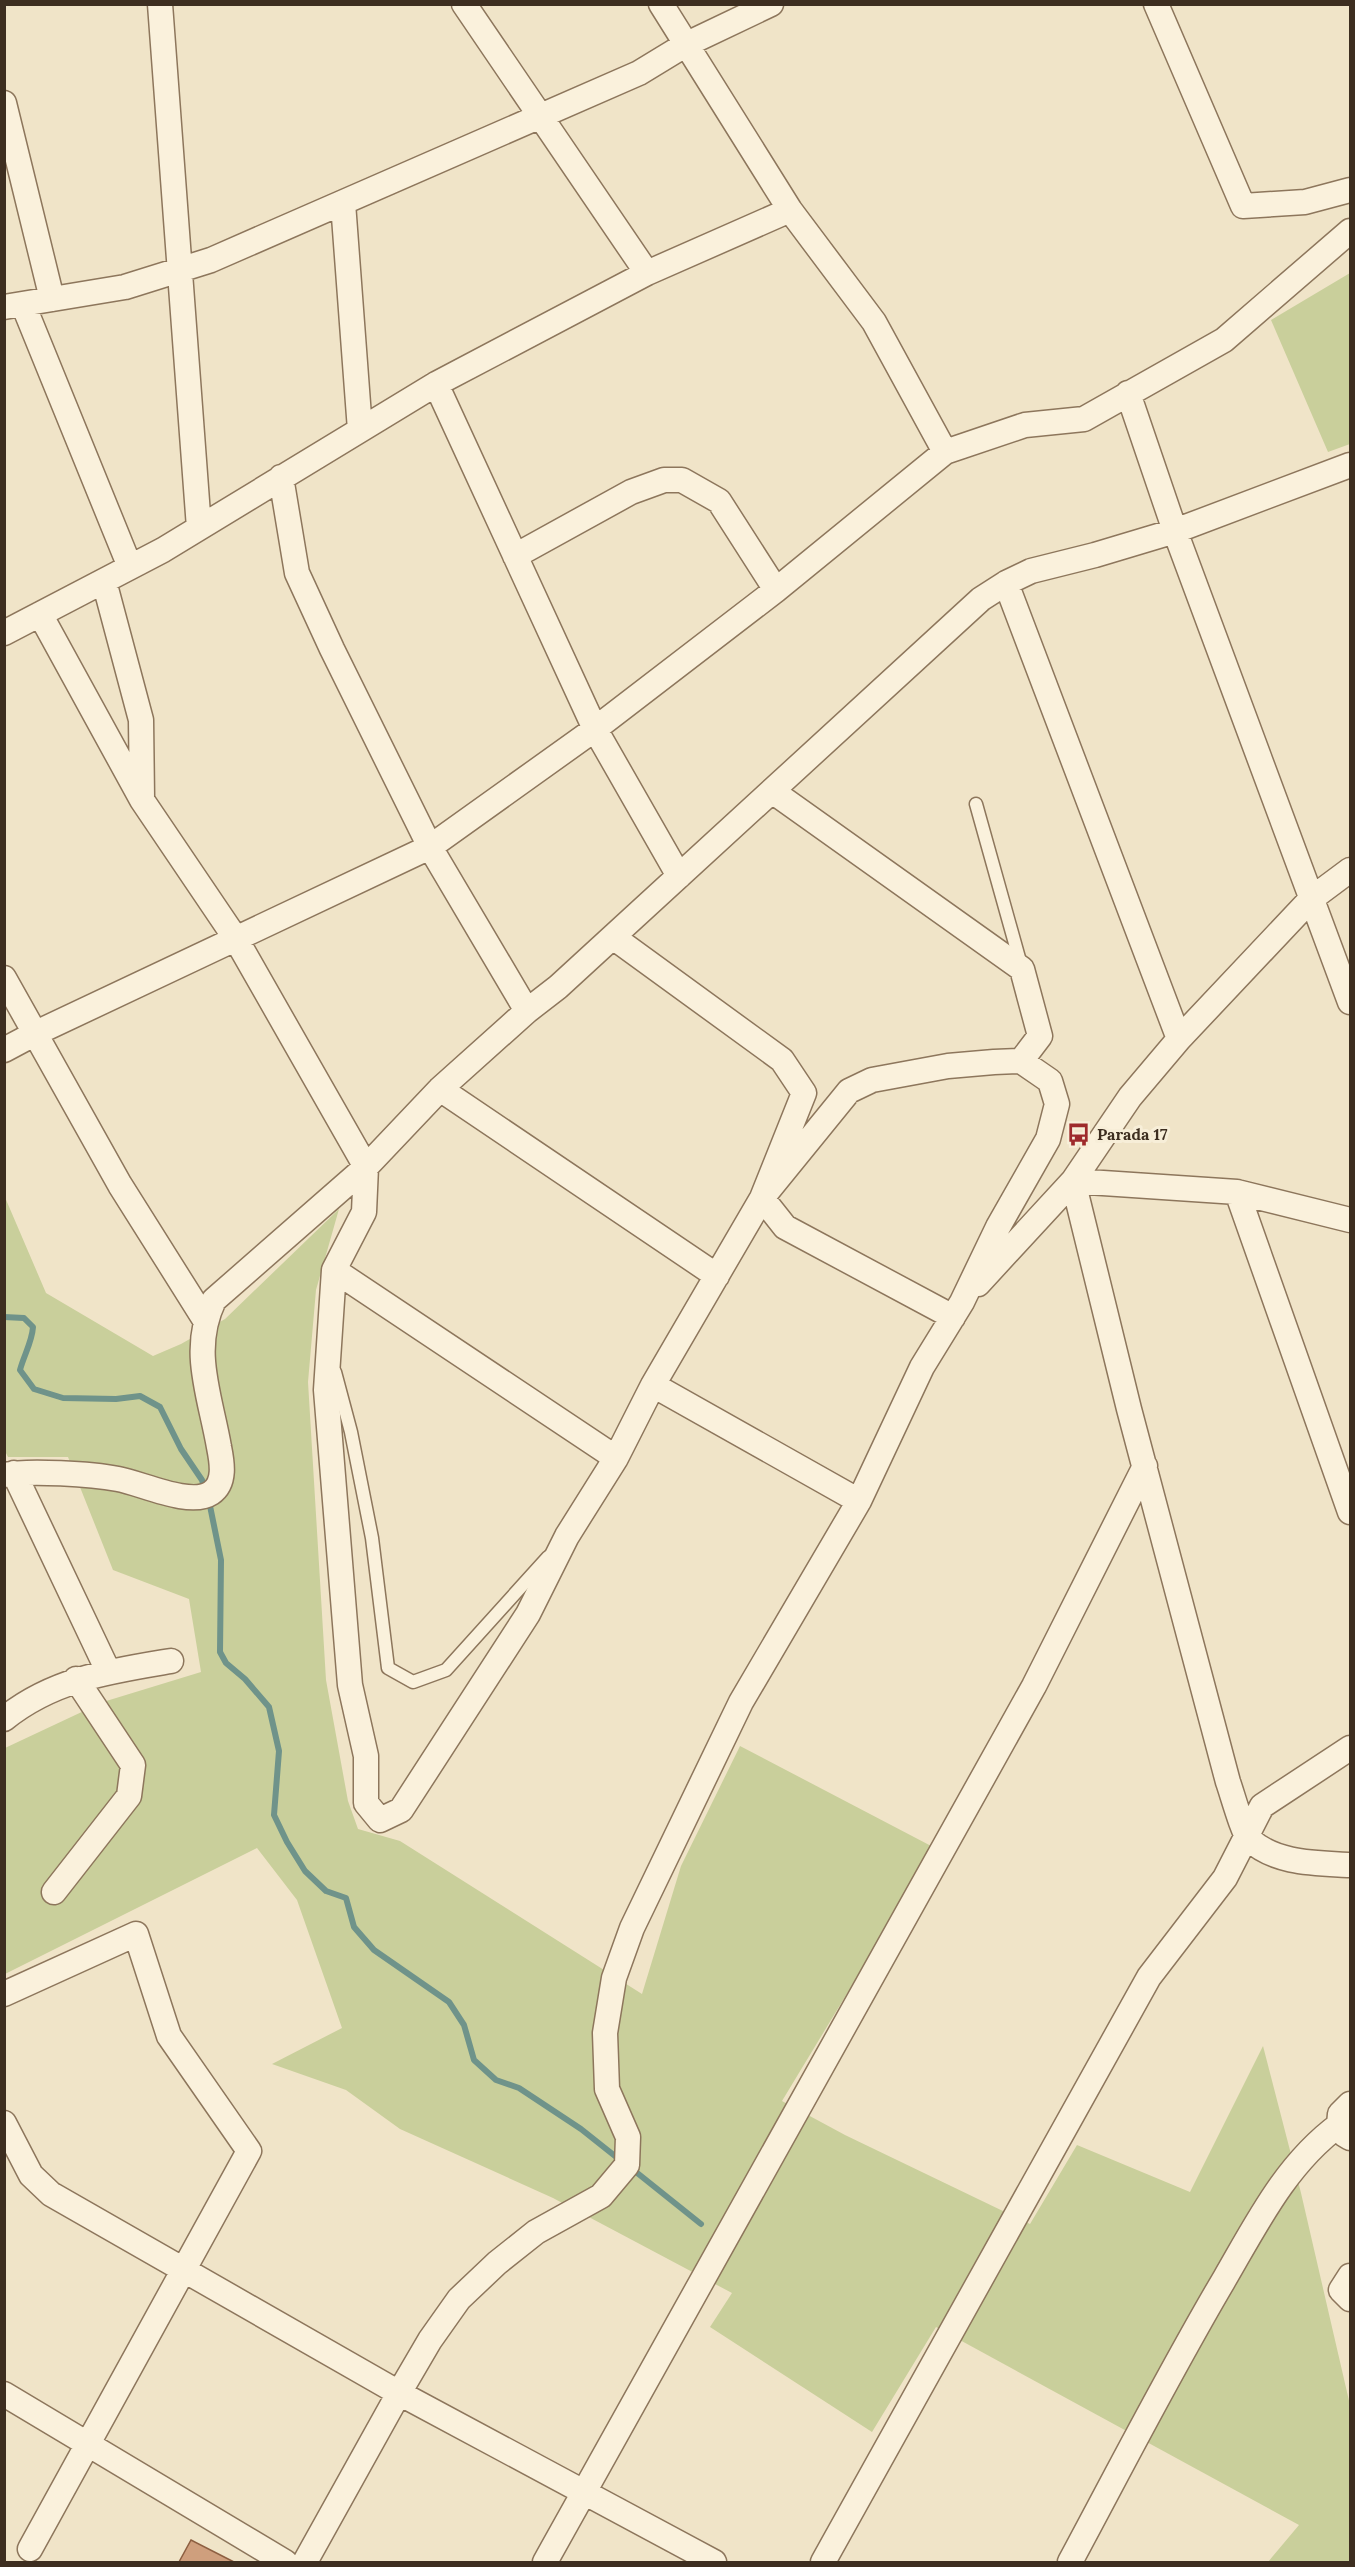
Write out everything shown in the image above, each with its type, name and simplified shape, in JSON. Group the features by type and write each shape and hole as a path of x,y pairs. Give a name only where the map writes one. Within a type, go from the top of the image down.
{"street":[{"path":"160,4 199,528"},
{"path":"464,4 647,273"},
{"path":"661,4 790,210 874,322 945,452"},
{"path":"1156,4 1243,206 1305,202 1350,190"},
{"path":"130,567 14,305 125,287 211,260 639,73 685,45 759,7"},
{"path":"4,103 52,299"},
{"path":"343,203 360,430"},
{"path":"4,633 199,528 436,384 647,273 790,210"},
{"path":"4,1050 429,847 595,729 776,590 945,452 1025,425 1084,419 1224,340 1350,231"},
{"path":"436,384 595,729 679,876"},
{"path":"1128,393 1175,531 1350,1002"},
{"path":"108,1671 9,1474 118,1479 187,1497 210,1494 220,1483 222,1464 203,1366 202,1342 205,1320 214,1300 366,1167 440,1089 527,1011 558,987 981,599 1031,571 1175,531 1348,472"},
{"path":"281,477 297,573 332,649 429,847 527,1011"},
{"path":"515,556 631,492 664,480 682,480 719,501 776,590"},
{"path":"104,581 141,720 142,800"},
{"path":"1006,583 1179,1039"},
{"path":"40,614 142,800 236,939 366,1167 364,1212 334,1270 326,1390 350,1685 366,1756 366,1803 380,1820 401,1810 528,1614 567,1536 616,1458 653,1385 762,1198 804,1093 782,1060 613,937"},
{"path":"772,791 1022,969 1040,1036 1021,1061"},
{"path":"957,1309 1073,1181 1130,1097 1179,1039 1311,899 1350,870"},
{"path":"4,978 120,1185 205,1320"},
{"path":"305,2562 430,2340 459,2300 497,2263 536,2232 601,2196 627,2165 628,2136 607,2089 606,2033 614,1978 632,1928 741,1702 859,1501 922,1367 957,1309 998,1227 1048,1139 1057,1104 1050,1081 1021,1061 948,1066 872,1080 849,1091 762,1198"},
{"path":"440,1089 717,1276"},
{"path":"1073,1181 1237,1192 1350,1220"},
{"path":"1073,1181 1144,1466 1228,1782 1247,1838 1277,1857 1350,1866"},
{"path":"1237,1192 1350,1512"},
{"path":"762,1198 785,1227 957,1309"},
{"path":"334,1270 616,1458"},
{"path":"653,1385 859,1501"},
{"path":"545,2562 1028,1696 1144,1466"},
{"path":"7,1707 76,1679 108,1671 171,1661"},
{"path":"54,1892 129,1796 133,1765 76,1679"},
{"path":"823,2562 1149,1977 1225,1878 1262,1806 1350,1748"},
{"path":"4,1994 136,1934 169,2036 249,2151 30,2548"},
{"path":"1070,2562 1192,2334 1285,2178 1306,2153 1344,2132 1340,2114 1350,2104"},
{"path":"4,2123 32,2175 51,2194 399,2393 714,2562"},
{"path":"1350,2276 1341,2290 1350,2299"},
{"path":"4,2394 285,2562"}],"lane":[{"path":"976,804 1022,969"},
{"path":"329,1352 351,1432 372,1538 388,1668 413,1682 446,1670 567,1536"}],"green space":[{"path":"1350,273 1350,444 1328,452 1271,320"},
{"path":"4,1195 46,1293 153,1356 181,1344 225,1319 339,1209 316,1290 308,1382 326,1680 348,1801 358,1829 400,1841 642,1994 681,1866 740,1746 935,1848 782,2101 845,2135 1030,2224 1077,2145 1190,2192 1263,2046 1301,2193 1350,2405 1350,2562 1268,2562 1299,2525 936,2327 872,2432 710,2327 732,2293 553,2198 400,2129 346,2090 272,2064 342,2028 297,1900 257,1848 5,1974 5,1748 103,1702 201,1672 189,1599 113,1570 68,1457 8,1457 5,1451"}],"building":[{"path":"191,2540 234,2562 179,2562"}],"waterway":[{"path":"4,1317 24,1318 33,1327 20,1370 34,1389 63,1398 116,1399 140,1396 160,1407 181,1449 202,1480 205,1491"},
{"path":"209,1501 221,1560 220,1652 226,1663 245,1679 269,1707 279,1751 274,1815 305,1871 326,1891 346,1898 354,1927 374,1950 449,2002 464,2025 474,2060 496,2080 519,2088 581,2129 620,2160"},
{"path":"631,2168 701,2224"}],"place":[{"name":"Parada 17","path":"1079,1134"}]}
